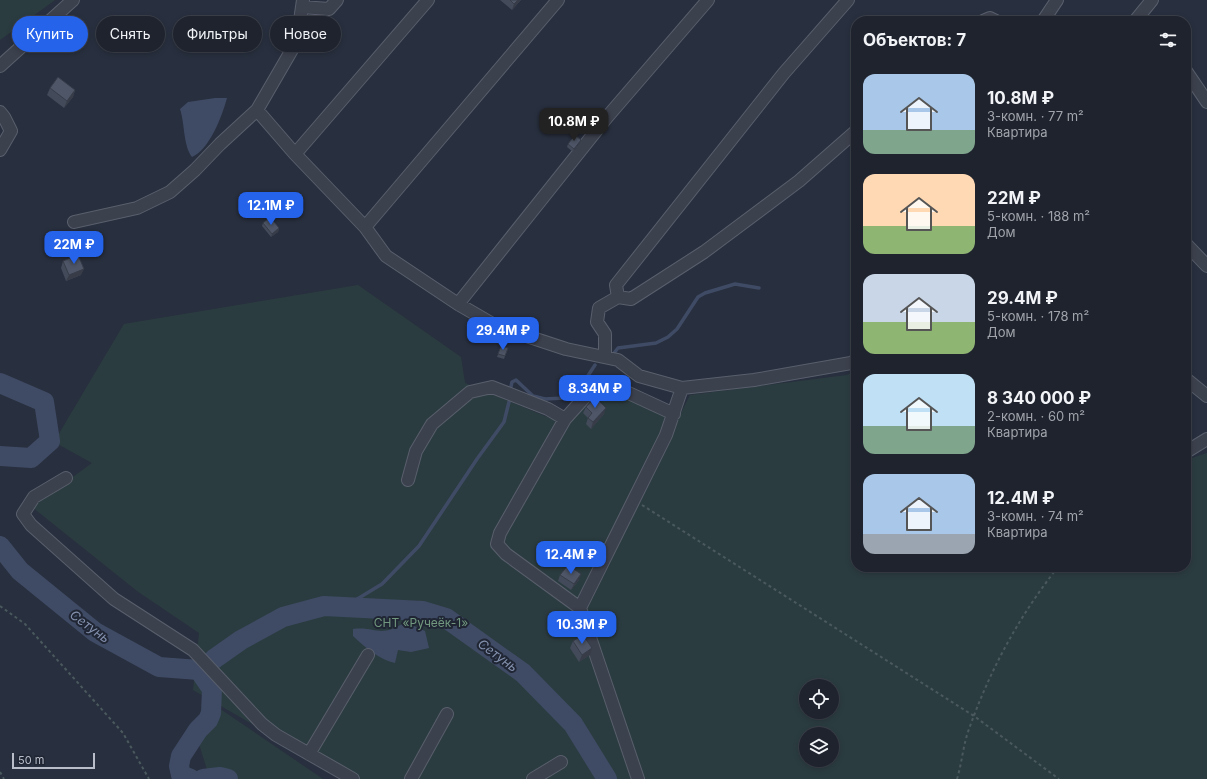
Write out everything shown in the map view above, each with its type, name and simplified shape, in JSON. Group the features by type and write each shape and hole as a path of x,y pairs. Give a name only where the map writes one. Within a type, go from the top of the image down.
{"street":[{"path":"0,66 73,0"},
{"path":"74,222 137,208 170,192 257,110 297,41 302,4 328,10 336,0"},
{"path":"295,154 428,0"},
{"path":"365,228 558,0"},
{"path":"458,304 608,116 708,0"},
{"path":"618,297 616,285 784,73 848,0"},
{"path":"1046,16 1057,0"},
{"path":"1139,16 1152,0"},
{"path":"1191,78 1207,102"},
{"path":"257,110 295,154 365,228 386,256 458,304 496,326 566,349 618,360 639,376 682,388 754,380 851,363"},
{"path":"0,112 4,116 11,131 0,150"},
{"path":"605,358 605,334 597,322 599,308 618,297 631,299 704,252 799,181 851,135"},
{"path":"1191,249 1207,266"},
{"path":"1191,383 1207,396"},
{"path":"638,779 580,608 506,554 497,544 500,533 565,419 585,397 606,385 622,390 674,414"},
{"path":"408,480 416,451 432,424 470,392 492,387 548,409 565,419"},
{"path":"580,608 666,435 682,388"},
{"path":"1191,449 1207,439"},
{"path":"66,478 34,497 23,514 31,525 114,599 193,650 262,724 276,735 353,779"},
{"path":"309,754 368,655"},
{"path":"411,779 447,714"},
{"path":"534,779 561,762"}],"path":[{"path":"637,501 974,716 1059,779"},
{"path":"957,779 968,730 986,686 1008,640 1040,589 1054,572"},
{"path":"0,606 25,624 123,733 149,779"},
{"path":"0,772 4,779"}],"green space":[{"path":"0,0 55,0 33,16 12,16 12,31 0,40"},
{"name":"СНТ «Ручеёк-1»","path":"358,285 461,357 465,383 569,426 572,419 590,399 609,392 671,416 577,607 635,779 348,779 193,690 199,633 137,591 32,507 92,463 54,442 124,324"},
{"path":"851,373 851,572 1191,572 1191,458 1207,453 1207,779 641,779 583,609 690,395 847,375"},
{"path":"207,700 323,779 210,779 199,744"}],"water":[{"path":"215,98 227,98 222,114 210,140 198,153 192,157 187,147 180,109 188,102"},
{"path":"405,622 425,631 429,648 411,652 398,650 395,663 378,656 353,636 353,629 383,631 389,630"}],"building":[{"path":"510,0 518,0 514,4"},
{"path":"58,77 75,90 67,101 50,88"},
{"path":"575,135 581,140 574,149 568,144"},
{"path":"270,217 279,228 272,234 263,223"},
{"path":"78,255 84,269 69,275 63,261"},
{"path":"501,346 508,348 505,356 498,354"},
{"path":"595,397 606,408 593,422 588,418 592,413 586,407"},
{"path":"568,565 581,574 574,584 560,575"},
{"path":"583,635 592,648 582,655 573,641"}],"waterway":[{"path":"614,353 618,348 656,343 668,337 677,329 698,297 705,293 735,284 759,288"},
{"path":"510,391 512,382 516,380 533,396 545,399 564,398 576,394 595,365"},
{"name":"Сетунь","path":"0,383 44,402 50,441 31,458 0,456"},
{"path":"344,607 382,584 419,546 477,459 504,422 509,402"},
{"name":"Сетунь","path":"0,546 20,571 95,632 159,667 199,670 212,689 211,713 208,720 198,730 181,756 179,766 181,775 191,779"},
{"name":"Сетунь","path":"214,659 241,640 283,617 324,606 423,611 446,618 523,673 573,724 607,779"},
{"path":"203,779 220,777 228,779"}]}
